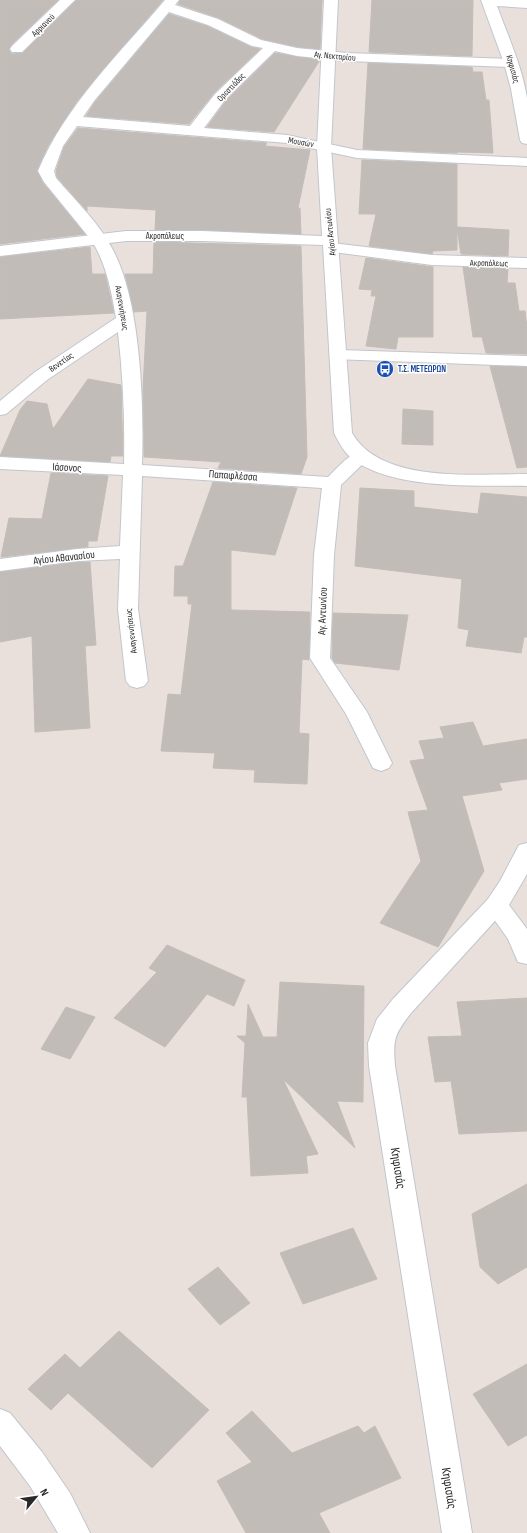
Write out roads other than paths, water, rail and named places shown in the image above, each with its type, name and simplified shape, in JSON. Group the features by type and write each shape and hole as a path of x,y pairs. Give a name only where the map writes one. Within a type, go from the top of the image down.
{"street":[{"name":"Αρριανού","path":"17,49 68,0"},
{"name":"Αγίου Αντωνίου","path":"331,0 324,147 339,355 341,423 343,433 353,448 362,456"},
{"path":"489,1 527,4"},
{"name":"Κηφισιάς","path":"489,1 511,63 518,89 527,140"},
{"name":"Αγ. Νεκταρίου","path":"170,4 257,42 272,47 329,56 511,63"},
{"name":"Αναγεννήσεως","path":"137,681 128,609 129,552 134,470 131,374 125,320 115,271 99,239 47,174 48,163 52,152 110,71 170,4"},
{"name":"Ορεστιάδος","path":"194,131 220,98 272,47"},
{"name":"Μουσών","path":"74,121 287,139 370,155 527,162"},
{"name":"Ακροπόλεως","path":"0,251 99,239 170,236 331,244 444,261 527,263"},
{"name":"Βενετίας","path":"0,410 41,376 125,320"},
{"path":"339,355 527,361"},
{"path":"332,483 362,456 385,468 421,476 527,480"},
{"name":"Ιάσονος","path":"0,463 134,470"},
{"name":"Παπαφλέσσα","path":"134,470 332,483"},
{"name":"Αγ. Αντωνίου","path":"332,483 324,555 320,658 356,712 381,763"},
{"name":"Αγίου Αθανασίου","path":"0,565 77,555 129,552"},
{"name":"Κηφισιάς","path":"456,1533 384,1074 381,1043 386,1026 402,1006 496,905 509,886 527,851"},
{"path":"496,905 518,935 527,955"},
{"path":"0,1423 38,1471 55,1496 75,1533"}],"place":[{"name":"Τ.Σ. ΜΕΤΕΩΡΩΝ","path":"385,369"}]}
